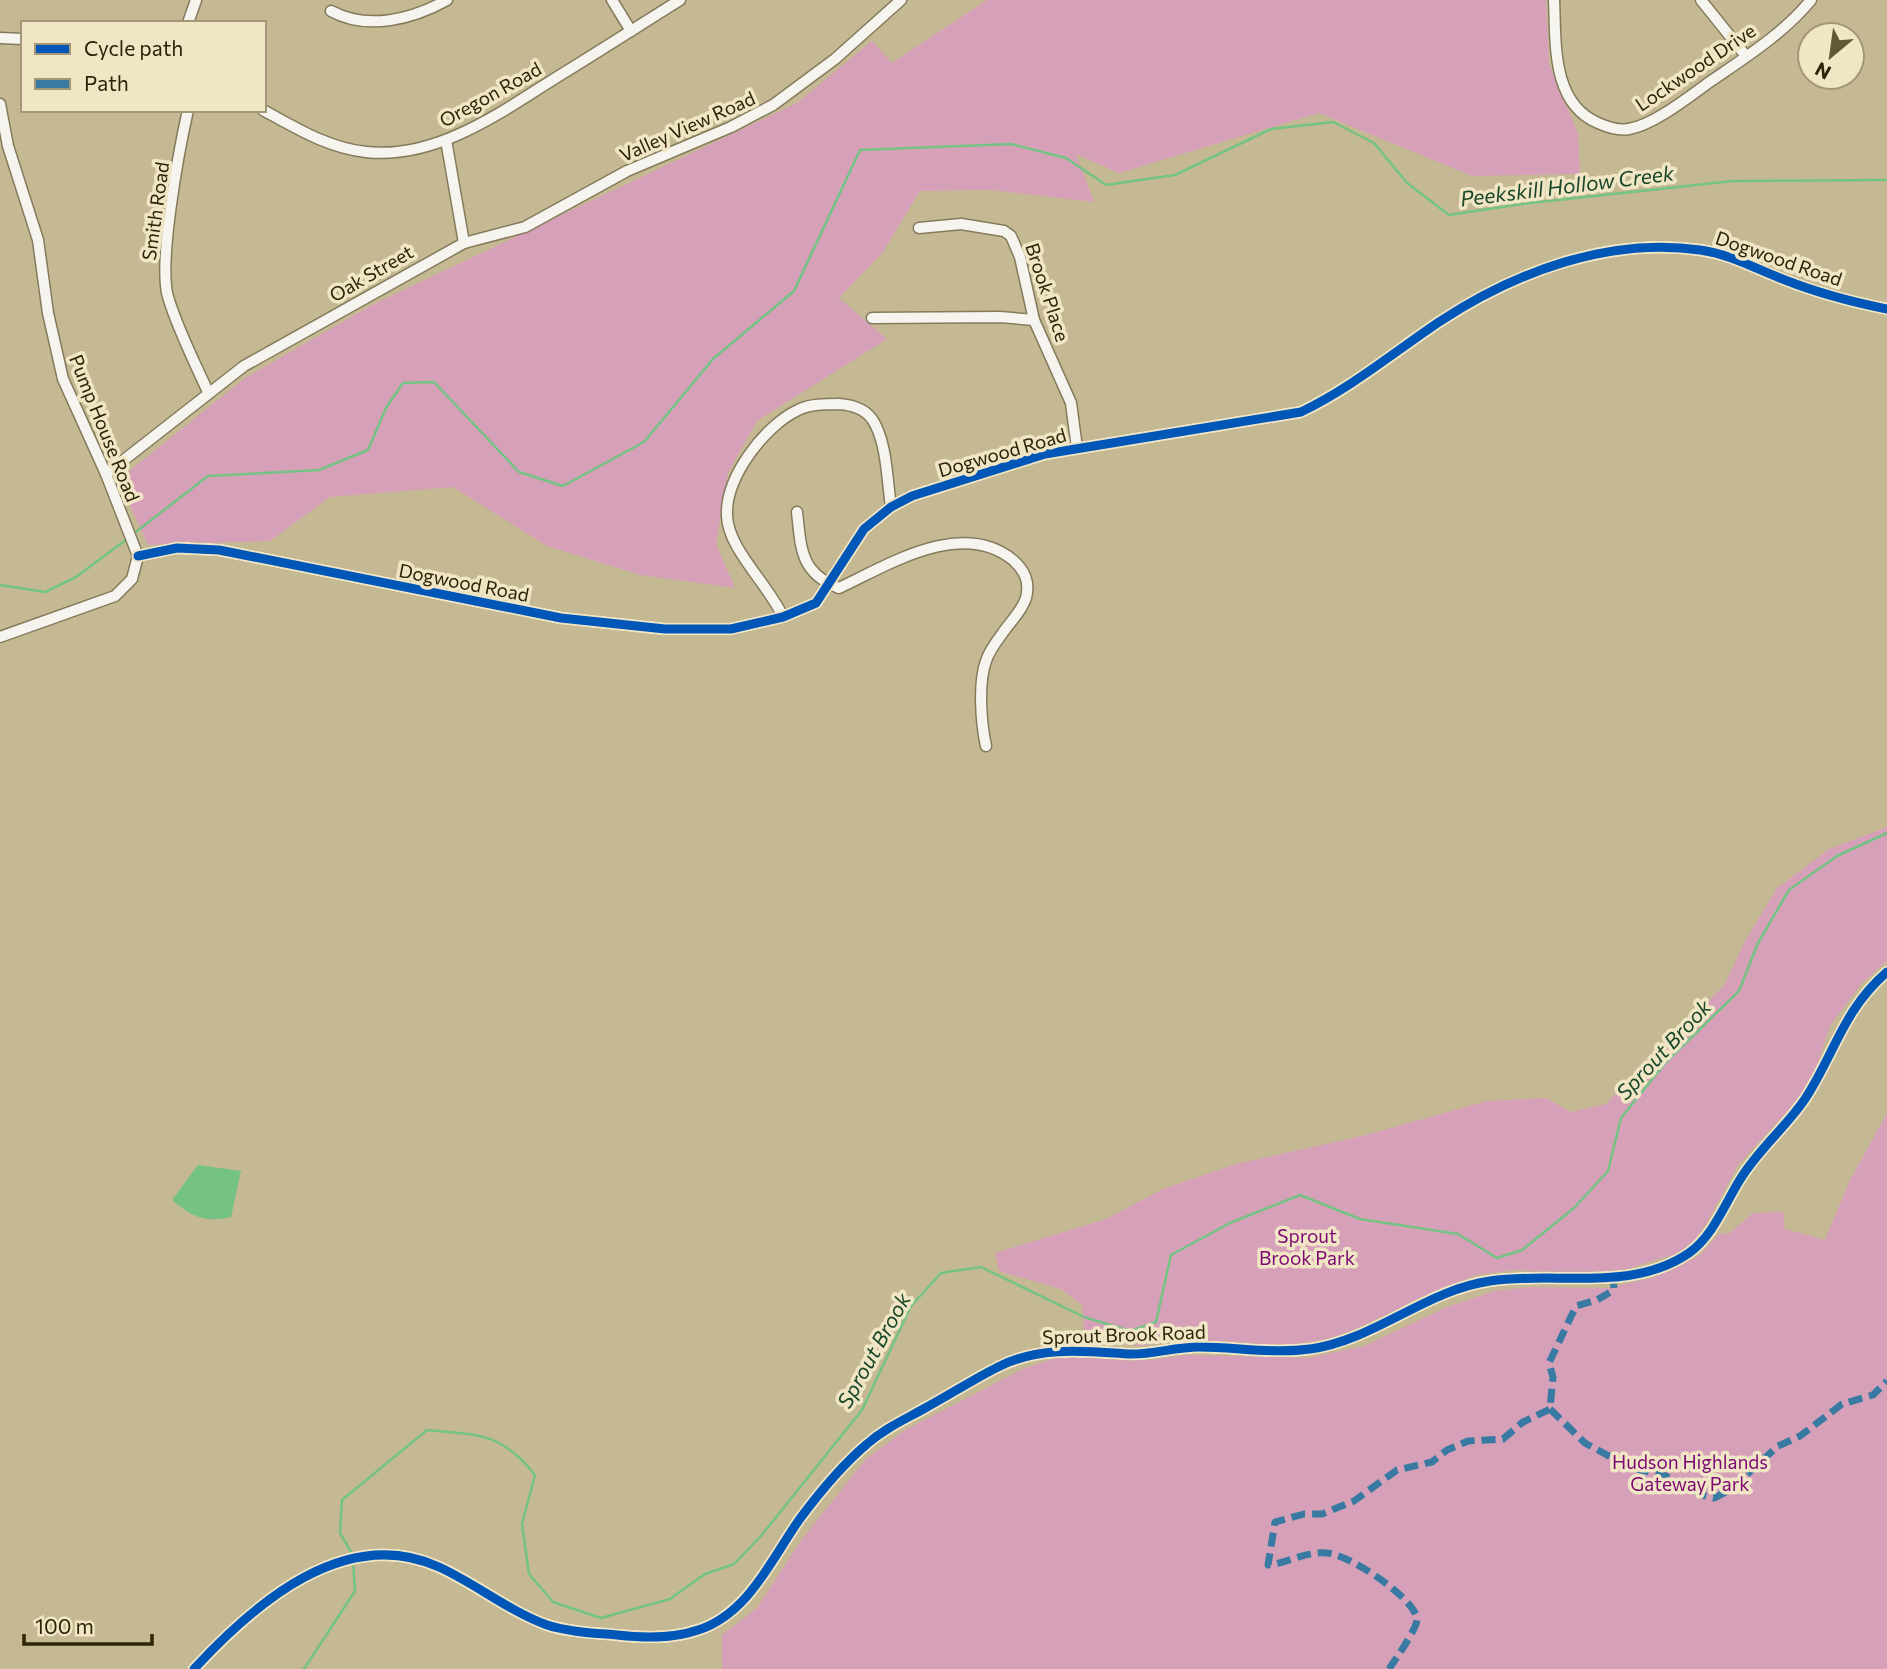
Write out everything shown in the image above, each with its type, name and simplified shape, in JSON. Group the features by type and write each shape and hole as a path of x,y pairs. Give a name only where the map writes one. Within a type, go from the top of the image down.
{"street":[{"path":"189,21 197,0"},
{"path":"331,11 368,21 400,19 423,13 447,0"},
{"path":"612,0 631,31"},
{"name":"Oregon Road","path":"266,112 311,137 366,152 398,152 446,140 482,122 680,0"},
{"name":"Valley View Road","path":"464,243 525,227 627,171 731,127 774,105 814,76 901,0"},
{"name":"Lockwood Drive","path":"1555,0 1557,57 1567,95 1582,114 1602,125 1630,129 1682,102 1782,29 1811,0"},
{"path":"1701,0 1746,56"},
{"path":"0,38 21,39"},
{"name":"Pump House Road","path":"0,104 11,157 38,240 52,337 62,379 106,474 138,556"},
{"name":"Smith Road","path":"188,112 172,211 166,284 190,352 208,392"},
{"path":"446,140 464,243"},
{"name":"Brook Place","path":"919,228 961,224 1004,231 1011,236 1020,257 1034,320 1071,403 1077,448"},
{"name":"Oak Street","path":"208,392 292,337 464,243"},
{"name":"Dogwood Road","path":"138,556 177,548 219,550 605,624 709,631 783,617 816,603 830,585 855,540 891,507 912,496 1045,454 1301,412 1328,399 1442,320 1511,284 1586,255 1644,247 1720,254 1821,294 1887,309"},
{"path":"872,318 975,317 1034,320"},
{"path":"106,474 208,392"},
{"path":"783,617 775,597 737,546 727,517 733,479 755,447 783,420 804,407 821,404 856,407 872,419 879,434 891,507"},
{"path":"797,512 802,556 812,571 839,589 901,559 939,547 966,543 998,551 1024,570 1027,582 1026,598 989,654 984,669 981,724 986,746"},
{"path":"0,637 115,596 132,579 138,556"},
{"name":"Sprout Brook Road","path":"194,1669 225,1635 272,1596 354,1558 406,1555 439,1567 552,1627 634,1637 678,1636 716,1624 742,1601 800,1518 830,1480 864,1446 887,1428 1004,1363 1061,1351 1150,1354 1199,1347 1278,1352 1316,1348 1345,1342 1434,1300 1484,1282 1523,1277 1613,1278 1656,1269 1685,1255 1710,1230 1746,1170 1808,1094 1844,1020 1863,994 1887,972"}],"green space":[{"path":"987,0 1546,0 1549,64 1578,133 1580,174 1472,176 1319,113 1119,173 1076,154 1094,202 991,190 920,191 883,252 839,298 887,339 757,421 728,473 716,544 735,588 641,575 547,546 453,487 330,497 270,541 148,545 118,480 245,378 372,305 797,103 872,41 892,63"},
{"name":"Sprout Brook Park","path":"1887,827 1887,961 1862,983 1830,1026 1817,1065 1799,1098 1738,1165 1706,1224 1691,1245 1676,1254 1623,1270 1583,1273 1513,1270 1476,1275 1337,1337 1281,1347 1182,1338 1143,1346 1085,1341 1082,1305 1061,1289 999,1271 995,1253 1106,1219 1163,1189 1236,1164 1366,1135 1487,1101 1546,1098 1571,1112 1606,1104 1663,1044 1724,986 1745,941 1777,888 1829,849"},
{"name":"Hudson Highlands Gateway Park","path":"1887,1113 1887,1669 722,1669 722,1635 757,1608 802,1539 866,1459 905,1430 1025,1368 1053,1359 1084,1355 1151,1360 1185,1355 1308,1358 1364,1346 1447,1307 1494,1291 1530,1287 1606,1288 1652,1278 1699,1256 1719,1234 1730,1233 1753,1213 1783,1212 1785,1229 1825,1240 1849,1182"}],"shaded area":[{"path":"198,1165 241,1171 231,1217 199,1217 172,1200"}],"waterway":[{"name":"Peekskill Hollow Creek","path":"132,535 208,476 319,470 368,450 386,408 403,383 434,382 519,472 563,486 644,442 713,359 794,291 860,150 1011,144 1066,158 1106,185 1175,175 1271,129 1333,122 1374,143 1407,183 1449,215 1530,203 1733,181 1887,180"},
{"name":"Peekskill Hollow Creek","path":"0,585 45,592 76,577 127,539"},
{"name":"Sprout Brook","path":"353,1555 340,1533 342,1500 427,1430 461,1433 499,1443 523,1461 535,1475 522,1524 529,1574 553,1602 601,1618 670,1599 705,1574 734,1564 761,1536 862,1410 911,1306 941,1273 981,1267 1084,1317 1130,1331 1156,1322 1171,1255 1230,1223 1300,1195 1360,1219 1458,1234 1497,1258 1522,1250 1574,1208 1608,1171 1621,1118 1666,1062 1739,991 1758,943 1789,890 1837,856 1887,833"},
{"name":"Sprout Brook","path":"304,1669 355,1591 353,1562"}],"marked path":[{"path":"1389,1669 1417,1622 1413,1609 1378,1578 1337,1555 1312,1554 1268,1565 1275,1522 1304,1514 1322,1514 1354,1501 1397,1470 1432,1462 1447,1450 1468,1441 1503,1439 1523,1422 1550,1409 1553,1377 1549,1363 1576,1306 1597,1300 1614,1290 1613,1277"},
{"path":"1550,1409 1585,1443 1607,1455 1633,1468 1666,1476 1702,1495 1714,1498 1730,1490 1778,1446 1800,1436 1842,1404 1873,1395 1887,1381"}],"cycle path":[{"path":"138,556 177,548 219,550 561,618 665,629 731,629 783,617 816,603 864,529 891,507 912,496 1045,454 1301,412 1355,381 1468,304 1499,288 1564,262 1631,249 1665,247 1700,250 1732,258 1823,293 1887,309"},
{"path":"194,1669 244,1620 273,1597 336,1563 370,1556 404,1556 439,1567 519,1612 555,1627 637,1637 688,1633 716,1622 745,1599 814,1500 867,1444 896,1424 1014,1360 1046,1353 1078,1351 1137,1354 1199,1347 1268,1351 1310,1349 1357,1336 1422,1304 1467,1286 1515,1279 1618,1277 1643,1273 1666,1265 1689,1253 1705,1237 1748,1167 1805,1099 1860,1001 1887,972"}]}
